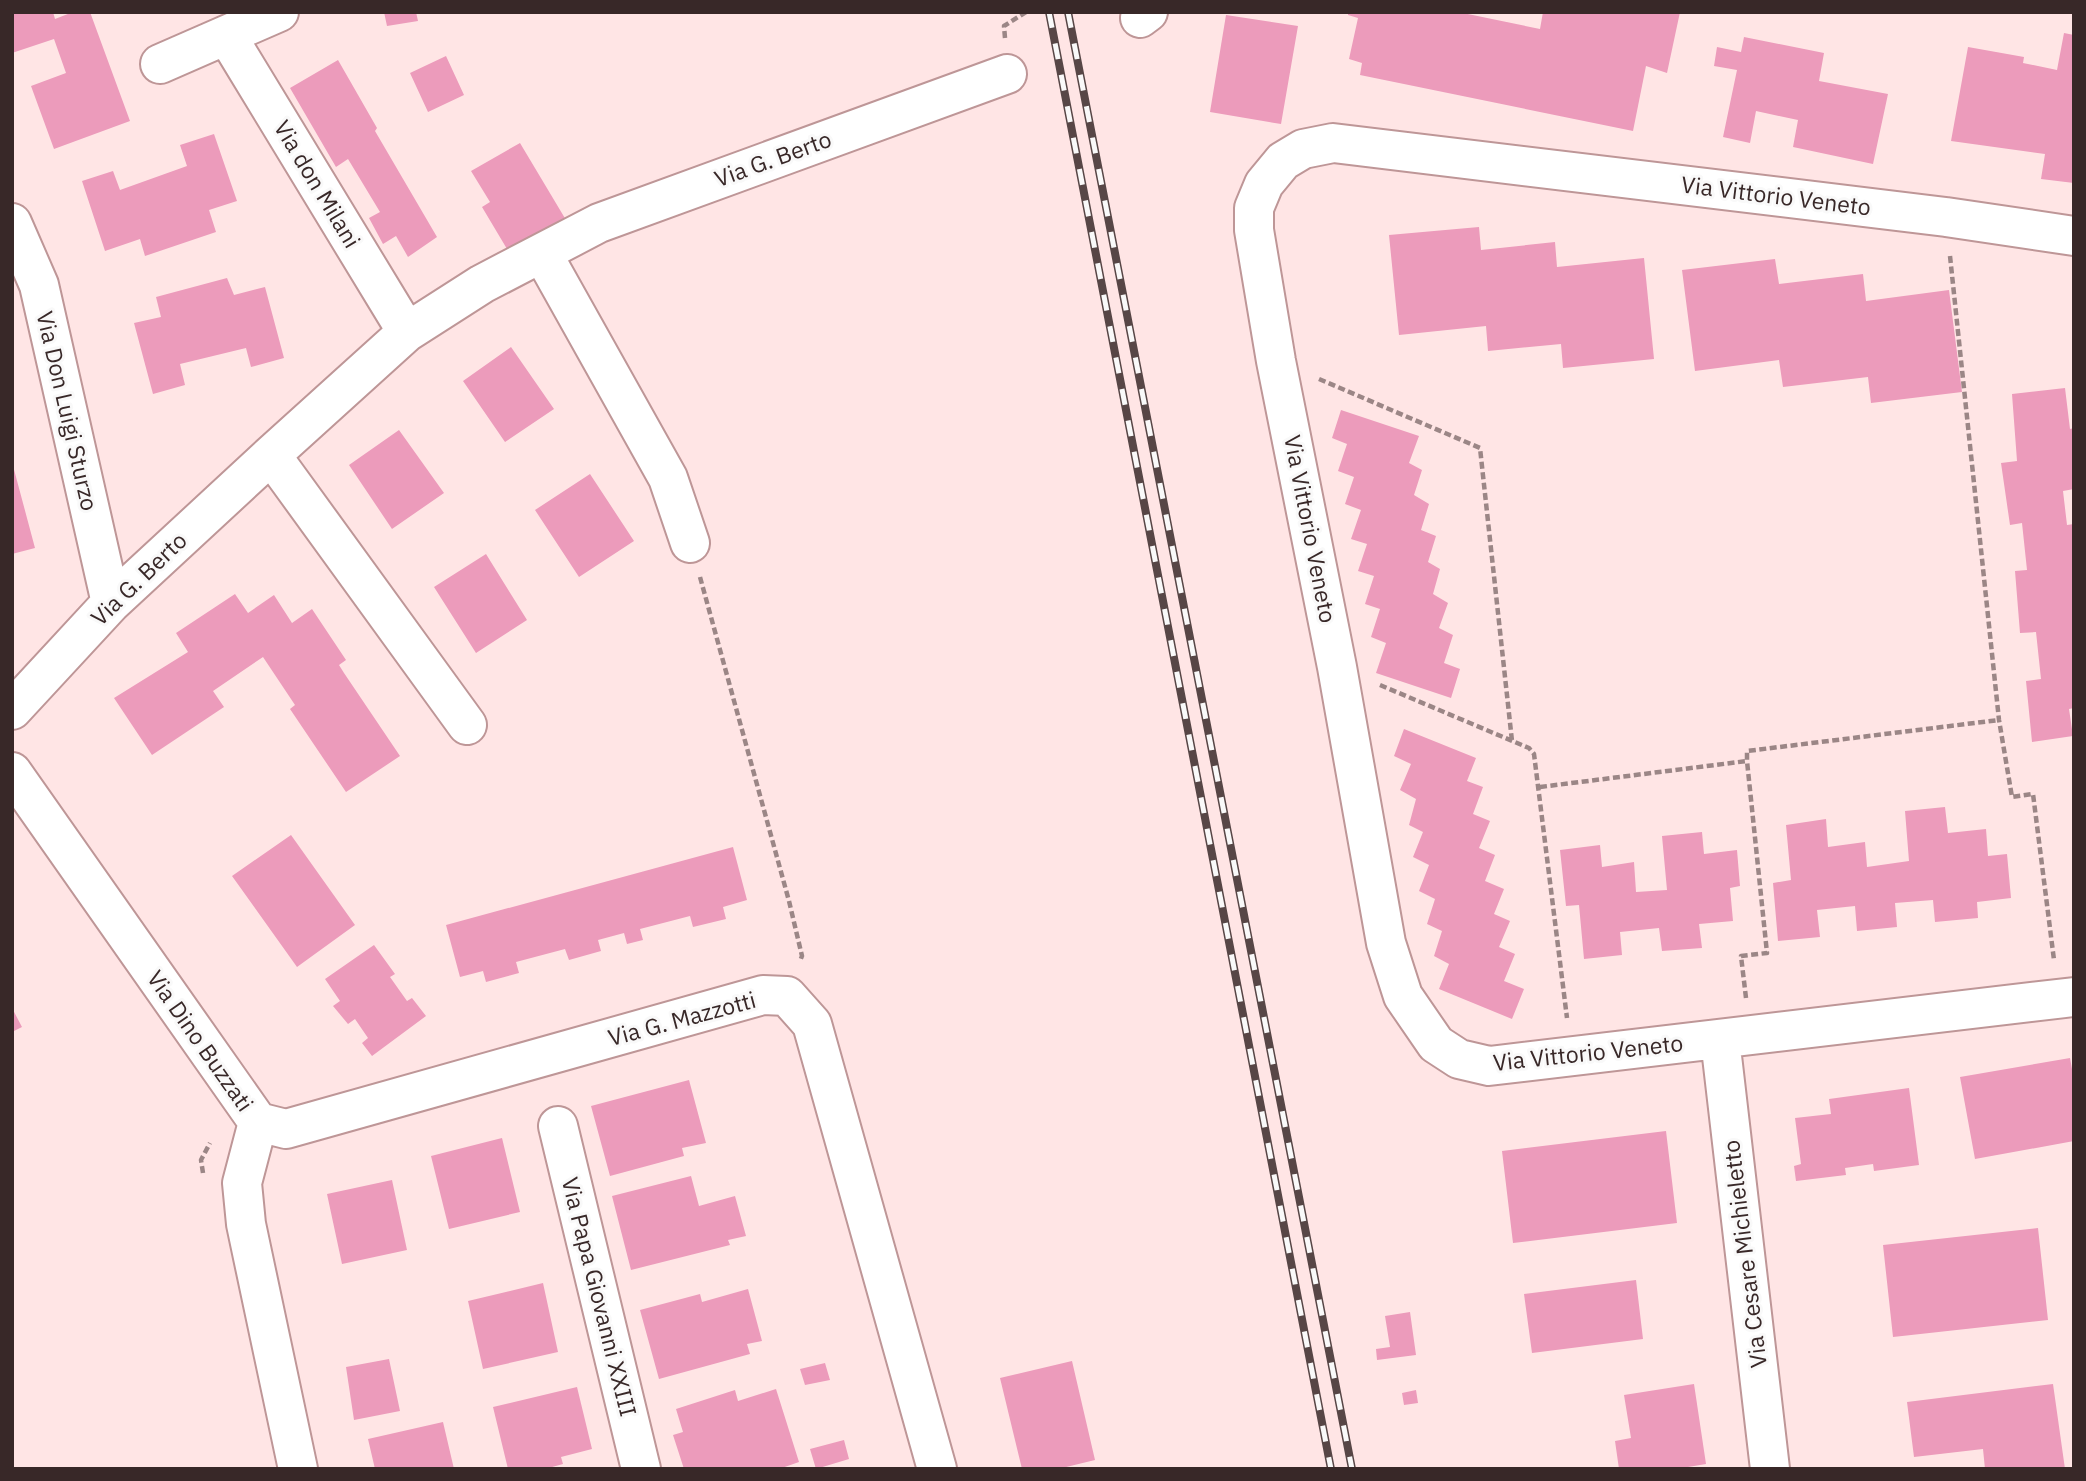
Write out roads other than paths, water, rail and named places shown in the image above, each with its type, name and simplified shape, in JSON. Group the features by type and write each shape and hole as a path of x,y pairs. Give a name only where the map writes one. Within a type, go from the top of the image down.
{"street":[{"path":"160,64 279,12"},
{"name":"Via don Milani","path":"227,36 407,332"},
{"name":"Via G. Berto","path":"12,709 111,603 407,332 482,284 599,222 1007,74"},
{"name":"Via Vittorio Veneto","path":"2066,998 1489,1066 1459,1059 1436,1044 1403,996 1386,943 1337,667 1276,361 1254,230 1254,208 1264,184 1283,161 1303,149 1332,143 1946,217 2074,236"},
{"name":"Via Don Luigi Sturzo","path":"12,223 39,285 111,603"},
{"path":"542,253 668,478 690,542"},
{"path":"271,455 467,725"},
{"name":"Via Dino Buzzati","path":"12,772 258,1122 242,1183 246,1224 298,1469"},
{"name":"Via G. Mazzotti","path":"258,1122 286,1129 763,995 787,996 812,1024 937,1469"},
{"name":"Via Cesare Michieletto","path":"1735,1037 1770,1469"},
{"name":"Via Papa Giovanni XXIII","path":"558,1126 641,1469"}],"railway":[{"path":"1049,12 1331,1469"},
{"path":"1068,12 1352,1469"}]}
